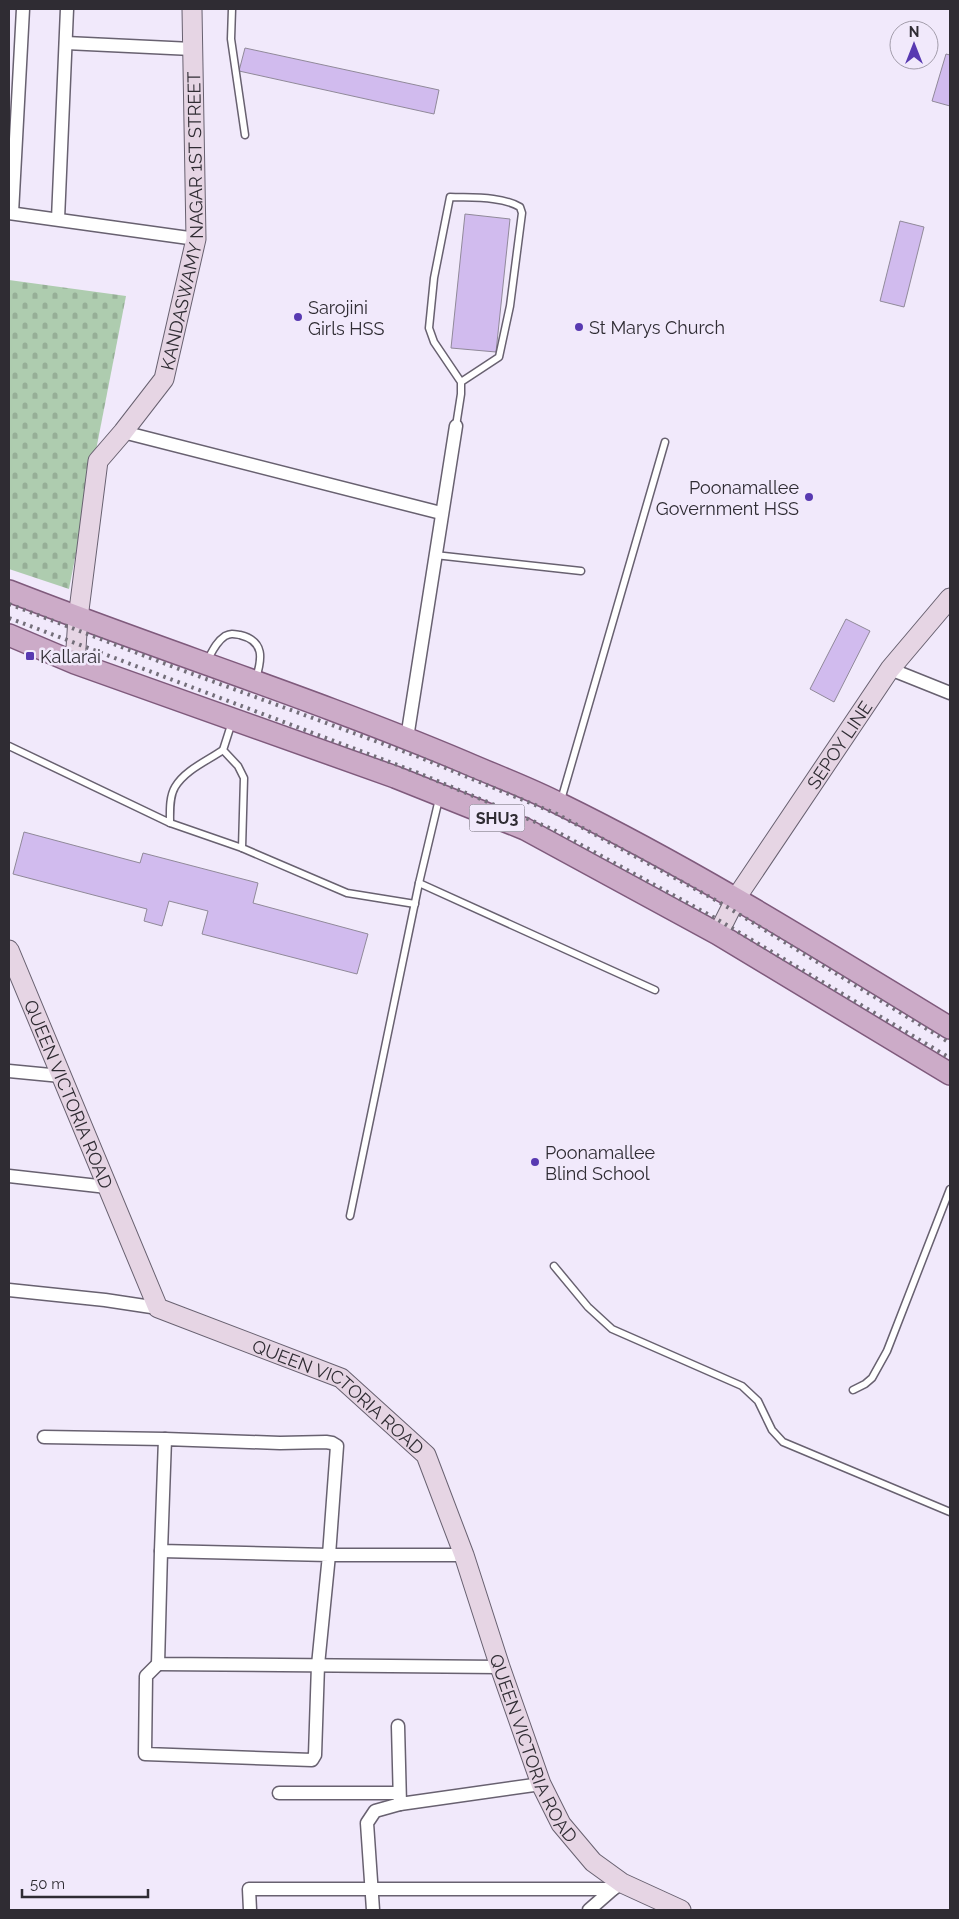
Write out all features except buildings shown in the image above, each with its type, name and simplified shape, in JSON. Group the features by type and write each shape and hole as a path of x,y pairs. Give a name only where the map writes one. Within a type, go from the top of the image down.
{"main road":[{"name":"SHU3","path":"9,591 78,618 206,662 407,738 560,804 736,898 950,1028"},
{"name":"SHU3","path":"9,635 75,663 233,718 440,795 525,829 718,934 950,1074"}],"street":[{"path":"23,9 10,213 196,239"},
{"path":"58,220 67,9"},
{"name":"KANDASWAMY NAGAR 1ST STREET","path":"75,663 78,618 98,461 164,379 196,239 192,9"},
{"path":"66,43 192,49"},
{"path":"407,738 456,426"},
{"path":"123,432 441,513"},
{"name":"SEPOY LINE","path":"718,934 736,898 890,669 950,598"},
{"path":"890,669 950,693"},
{"name":"QUEEN VICTORIA ROAD","path":"9,950 158,1308 341,1378 426,1455 464,1555 500,1667 541,1784 561,1824 593,1862 618,1886 681,1910"},
{"path":"9,1071 61,1076"},
{"path":"9,1176 107,1187"},
{"path":"9,1290 105,1300 158,1308"},
{"path":"44,1438 165,1439 332,1443 337,1446 318,1665 315,1755 312,1760 145,1754 146,1676 158,1664 165,1439"},
{"path":"161,1551 329,1555 464,1555"},
{"path":"158,1664 500,1667"},
{"path":"398,1726 400,1799"},
{"path":"279,1793 400,1799 541,1784"},
{"path":"373,1910 367,1823 375,1811 400,1799"},
{"path":"250,1910 249,1889 618,1886"},
{"path":"589,1910 618,1886"}],"lane":[{"path":"232,9 231,39 245,135"},
{"path":"456,426 461,382 434,342 429,328 434,278 450,197 479,198 512,203 520,207 522,213 510,306 499,356 461,382"},
{"path":"560,804 665,442"},
{"path":"435,555 581,571"},
{"path":"206,662 223,637 232,633 246,636 256,643 260,652 261,662 255,681"},
{"path":"170,823 170,805 174,788 188,772 223,750 233,718"},
{"path":"9,746 170,823 242,848 348,893 415,904"},
{"path":"223,750 238,766 244,778 242,848"},
{"path":"350,1216 415,904 440,795"},
{"path":"420,883 655,990"},
{"path":"853,1390 872,1378 887,1351 950,1189"},
{"path":"554,1266 588,1307 612,1329 742,1386 758,1401 772,1430 783,1442 950,1512"}],"green space":[{"path":"9,280 126,296 69,589 9,569"}],"railway":[{"path":"9,604 419,757 557,814 719,902 950,1043"},
{"path":"9,618 416,772 552,829 715,918 950,1058"}],"place":[{"name":"Sarojini Girls HSS","path":"298,317"},
{"name":"St Marys Church","path":"579,327"},
{"name":"Poonamallee Government HSS","path":"809,497"},
{"name":"Kallarai","path":"30,656"},
{"name":"Poonamallee Blind School","path":"535,1162"}]}
